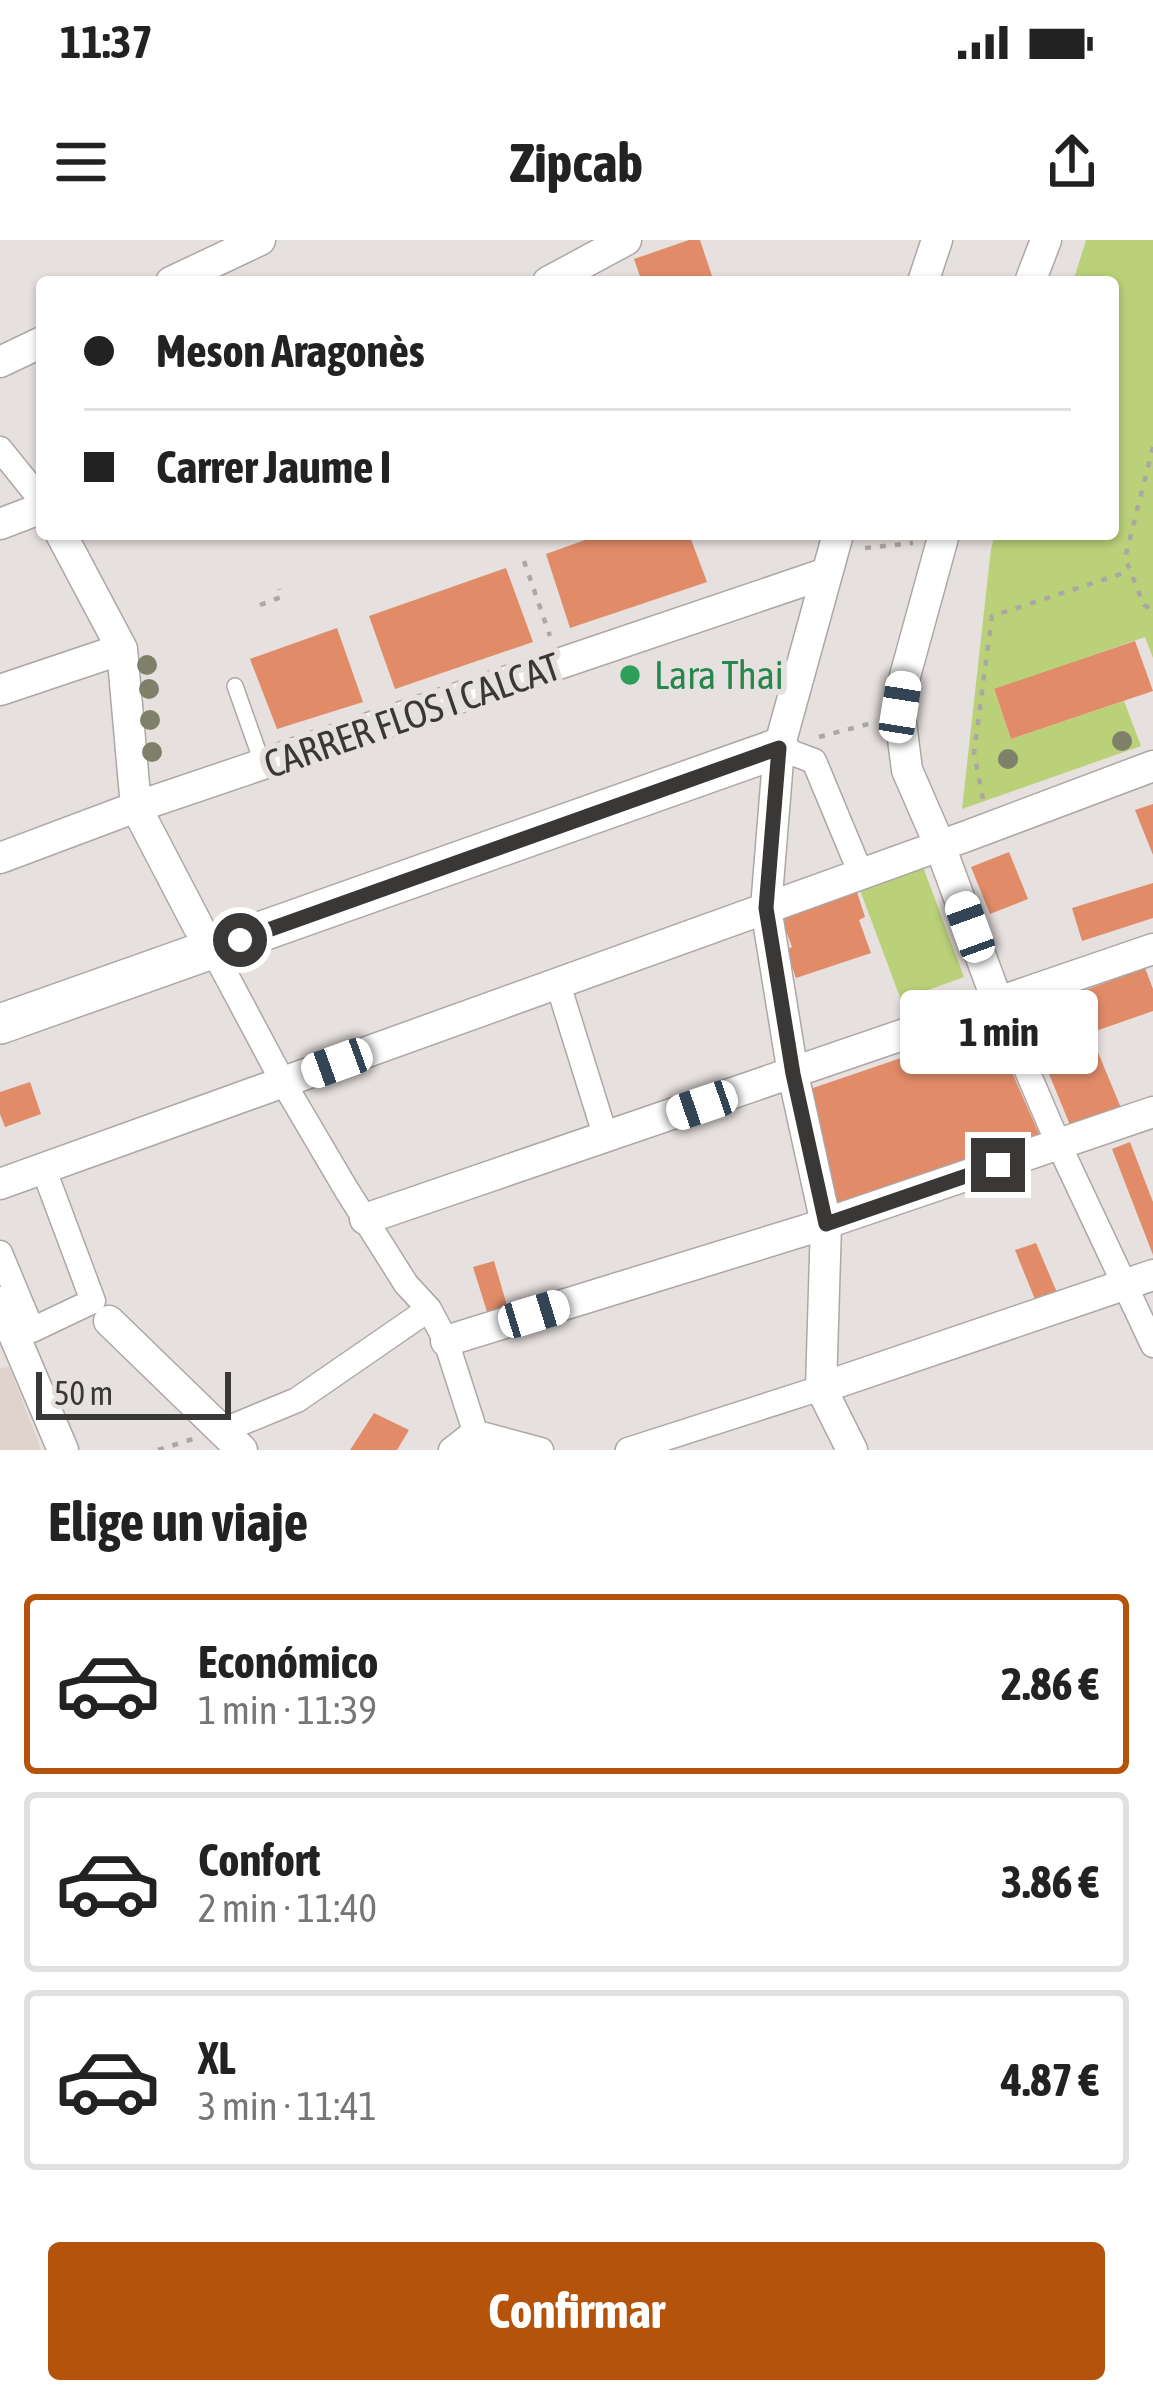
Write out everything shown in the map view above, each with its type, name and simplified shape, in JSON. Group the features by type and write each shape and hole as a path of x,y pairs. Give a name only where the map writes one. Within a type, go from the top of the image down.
{"street":[{"path":"559,276 626,240"},
{"path":"925,276 937,240"},
{"path":"1032,276 1046,240"},
{"path":"184,276 257,241"},
{"path":"0,362 36,345"},
{"path":"0,449 36,497"},
{"path":"0,524 36,508"},
{"path":"64,540 122,649 136,807 198,926"},
{"path":"942,540 905,676 900,715 907,770 1058,1143 1139,1279 1153,1345"},
{"path":"831,554 779,748 766,908 793,1074 826,1224 821,1388 852,1450"},
{"name":"CARRER FLOS I CALCAT","path":"0,858 831,554"},
{"path":"0,690 122,649"},
{"path":"0,1024 779,748 814,761 861,874"},
{"path":"0,1184 1153,767"},
{"path":"365,1219 1153,949"},
{"path":"218,960 365,1219 406,1284 429,1309 446,1341 477,1441"},
{"path":"558,984 605,1138"},
{"path":"446,1341 826,1224 1153,1112"},
{"path":"0,1253 32,1330 93,1301 44,1170"},
{"path":"628,1450 1139,1279"},
{"path":"0,1302 10,1354 63,1450"},
{"path":"109,1321 233,1440 429,1309"},
{"path":"451,1450 477,1441 541,1450"}],"lane":[{"path":"235,686 263,765"}],"path":[{"path":"1153,447 1125,558 1144,605 1153,610"},
{"path":"831,554 923,540"},
{"path":"524,561 551,640"},
{"path":"988,828 974,753 992,616 1130,572"},
{"path":"260,604 281,597 279,589"},
{"path":"779,748 900,715"}],"shaded area":[{"path":"9,1366 41,1450 0,1450 0,1369"}],"green space":[{"path":"1086,240 1153,240 1153,658 1145,637 994,690 1011,739 1124,701 1141,746 962,809 993,540 1119,540 1119,276 1075,276"},
{"path":"923,867 964,977 901,1000 860,890"}],"building":[{"path":"700,240 712,276 640,276 634,259"},
{"path":"585,540 691,540 707,582 570,628 546,554"},
{"path":"506,568 533,642 395,689 369,616"},
{"path":"337,628 363,702 277,729 250,659"},
{"path":"1135,641 1153,691 1011,739 994,689"},
{"path":"1153,804 1153,855 1135,810"},
{"path":"1009,852 1028,899 990,914 971,867"},
{"path":"1153,883 1153,918 1082,941 1072,908"},
{"path":"857,892 865,917 859,920 871,953 796,978 781,917"},
{"path":"1145,968 1153,989 1153,1011 1090,1033 1121,1108 1070,1125 1024,1013"},
{"path":"992,1027 1040,1136 833,1208 810,1089"},
{"path":"30,1082 41,1114 5,1127 0,1092"},
{"path":"1130,1142 1153,1202 1153,1255 1112,1149"},
{"path":"1036,1243 1058,1295 1036,1302 1015,1250"},
{"path":"494,1261 508,1309 488,1315 473,1267"},
{"path":"374,1413 409,1430 397,1450 350,1450"}],"place":[{"name":"Lara Thai","path":"630,675"}],"route":[{"path":"240,940 779,748 766,908 793,1074 826,1224 998,1165"}]}
